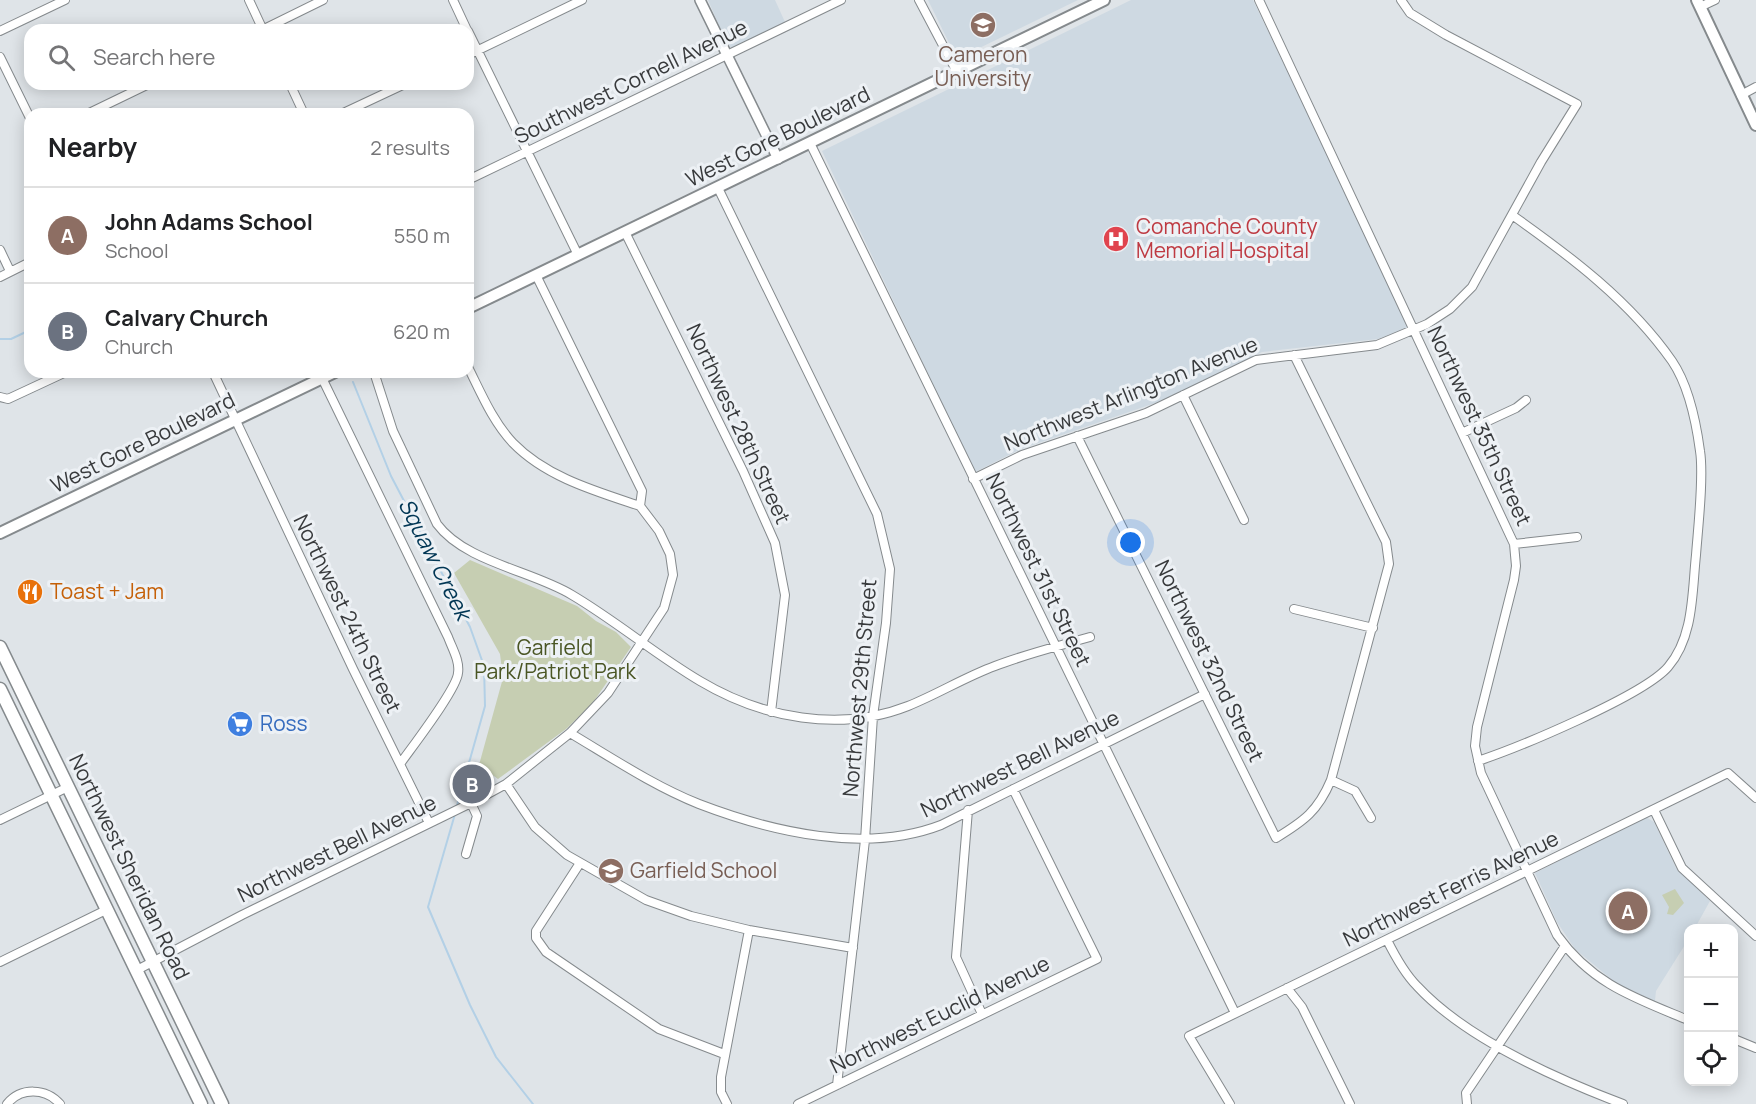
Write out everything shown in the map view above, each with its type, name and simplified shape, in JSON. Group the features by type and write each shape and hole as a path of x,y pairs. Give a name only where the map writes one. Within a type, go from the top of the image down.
{"main road":[{"name":"West Gore Boulevard","path":"474,305 1104,0"},
{"path":"1698,4 1756,125"},
{"name":"West Gore Boulevard","path":"0,533 322,378"},
{"name":"Northwest Sheridan Road","path":"0,647 222,1104"},
{"name":"Northwest Sheridan Road","path":"0,688 201,1104"}],"street":[{"path":"0,31 65,0"},
{"path":"249,0 260,24"},
{"path":"275,24 323,0"},
{"path":"453,0 465,24"},
{"path":"474,52 582,0"},
{"path":"700,0 778,159"},
{"name":"Southwest Cornell Avenue","path":"474,177 841,0"},
{"path":"920,0 957,72"},
{"name":"Northwest 35th Street","path":"1259,0 1514,544 1516,566 1514,580 1477,727 1475,746 1481,773 1557,935 1579,963 1614,989 1684,1018"},
{"name":"Northwest Arlington Avenue","path":"973,479 1022,454 1146,413 1256,360 1377,345 1414,330 1450,309 1472,287 1577,104 1446,35 1410,13 1401,0"},
{"path":"1698,4 1715,0"},
{"path":"474,44 578,255"},
{"path":"0,57 25,108"},
{"path":"1741,95 1756,87"},
{"path":"99,108 137,90"},
{"path":"293,90 301,108"},
{"path":"354,108 392,90"},
{"name":"Northwest 31st Street","path":"810,143 1235,1013"},
{"name":"Northwest 29th Street","path":"718,188 877,514 890,569 873,716 865,840 837,1085"},
{"path":"1478,761 1563,726 1632,692 1667,668 1680,649 1689,623 1696,549 1701,454 1694,414 1672,362 1644,328 1574,259 1512,214"},
{"name":"Northwest 28th Street","path":"625,232 743,471 775,543 785,595 771,712"},
{"path":"0,250 10,271"},
{"path":"0,277 24,265"},
{"path":"536,275 642,491 640,506"},
{"path":"1294,355 1386,542 1389,564 1331,780 1355,791 1371,818"},
{"path":"0,397 8,399 53,378"},
{"name":"Northwest 24th Street","path":"216,378 429,823"},
{"path":"322,378 448,637 458,664 458,676 450,691 400,764"},
{"path":"376,378 393,431 437,524 446,536 467,548 570,594 643,641 699,681 740,702 771,712 810,719 873,716 907,706 994,666 1090,637"},
{"path":"474,378 496,420 512,442 536,463 581,486 640,506 659,531 670,554 673,575 664,608 608,693 570,732"},
{"path":"1184,395 1244,520"},
{"path":"1462,433 1516,408 1526,400"},
{"name":"Northwest 32nd Street","path":"1077,436 1276,838 1314,812 1323,799 1331,780"},
{"path":"1514,544 1577,537"},
{"path":"1294,609 1372,628"},
{"name":"Northwest Bell Avenue","path":"137,970 506,784 570,732 639,774 698,803 747,820 815,834 865,840 919,833 1205,694"},
{"name":"Northwest Ferris Avenue","path":"1230,1104 1189,1036 1728,773 1756,798"},
{"path":"506,784 535,827 579,863 646,900 691,916 750,930 853,948"},
{"path":"0,820 68,787"},
{"name":"Northwest Euclid Avenue","path":"798,1104 1097,959 1012,789"},
{"path":"466,854 477,816 468,804"},
{"path":"968,810 957,957 982,1014"},
{"path":"1654,810 1682,868 1756,936"},
{"path":"579,863 536,931 539,945 659,1029 724,1054"},
{"path":"0,962 108,909"},
{"path":"727,1104 721,1092 724,1054 750,930"},
{"path":"1387,940 1416,986 1467,1028 1585,1090 1623,1104"},
{"path":"1467,1104 1466,1093 1565,946"},
{"path":"1287,988 1302,1007 1350,1104"},
{"path":"1738,1041 1756,1048"},
{"path":"7,1104 23,1092 38,1091 54,1097 60,1104"}],"shaded area":[{"path":"708,0 775,0 785,22 732,48 727,44"},
{"name":"Cameron University","path":"928,0 1078,0 965,55 958,56 953,51"},
{"name":"Comanche County Memorial Hospital","path":"1131,0 1253,0 1410,327 1378,339 1262,352 1164,400 1021,449 975,472 822,151"},
{"path":"1646,817 1654,822 1676,868 1710,901 1697,924 1684,924 1684,946 1656,991 1655,1001 1617,984 1575,949 1557,922 1535,873"}],"green space":[{"name":"Garfield Park/Patriot Park","path":"470,560 577,606 596,621 616,632 631,647 592,704 566,729 498,779 479,765 503,678 500,654 454,573"},
{"path":"1675,889 1684,903 1673,915 1667,914 1669,907 1662,895"}],"waterway":[{"name":"Squaw Creek","path":"0,339 11,339 24,333"},
{"name":"Squaw Creek","path":"353,382 391,476 470,627 484,666 485,706 456,809"},
{"name":"Squaw Creek","path":"455,814 428,907 470,1005 496,1057 533,1104"}],"place":[{"name":"Cameron University","path":"983,25"},
{"name":"Comanche County Memorial Hospital","path":"1116,239"},
{"name":"Toast + Jam","path":"30,592"},
{"name":"Ross","path":"240,724"},
{"name":"Calvary Church","path":"472,784"},
{"name":"Garfield School","path":"611,871"},
{"name":"John Adams School","path":"1628,911"}]}
